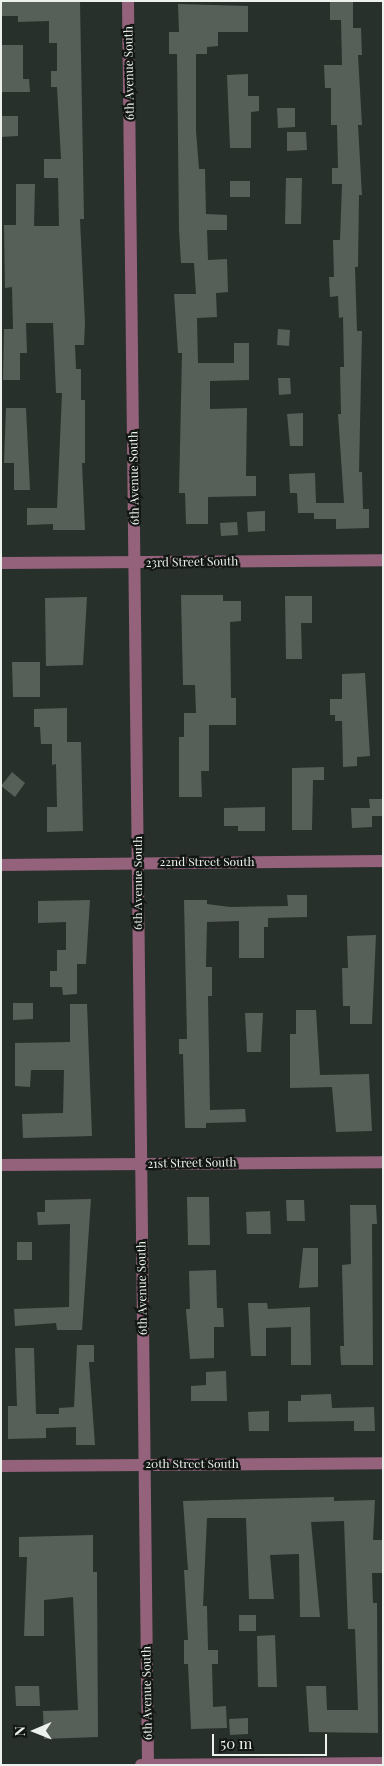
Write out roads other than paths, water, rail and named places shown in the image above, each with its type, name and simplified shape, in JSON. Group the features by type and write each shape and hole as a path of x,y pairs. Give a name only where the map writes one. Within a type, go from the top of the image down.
{"street":[{"name":"6th Avenue South","path":"128,1 148,1765"},
{"name":"23rd Street South","path":"1,564 383,560"},
{"name":"22nd Street South","path":"1,865 383,861"},
{"name":"21st Street South","path":"1,1165 383,1162"},
{"name":"20th Street South","path":"1,1466 383,1463"},
{"path":"141,1765 383,1763"}]}
